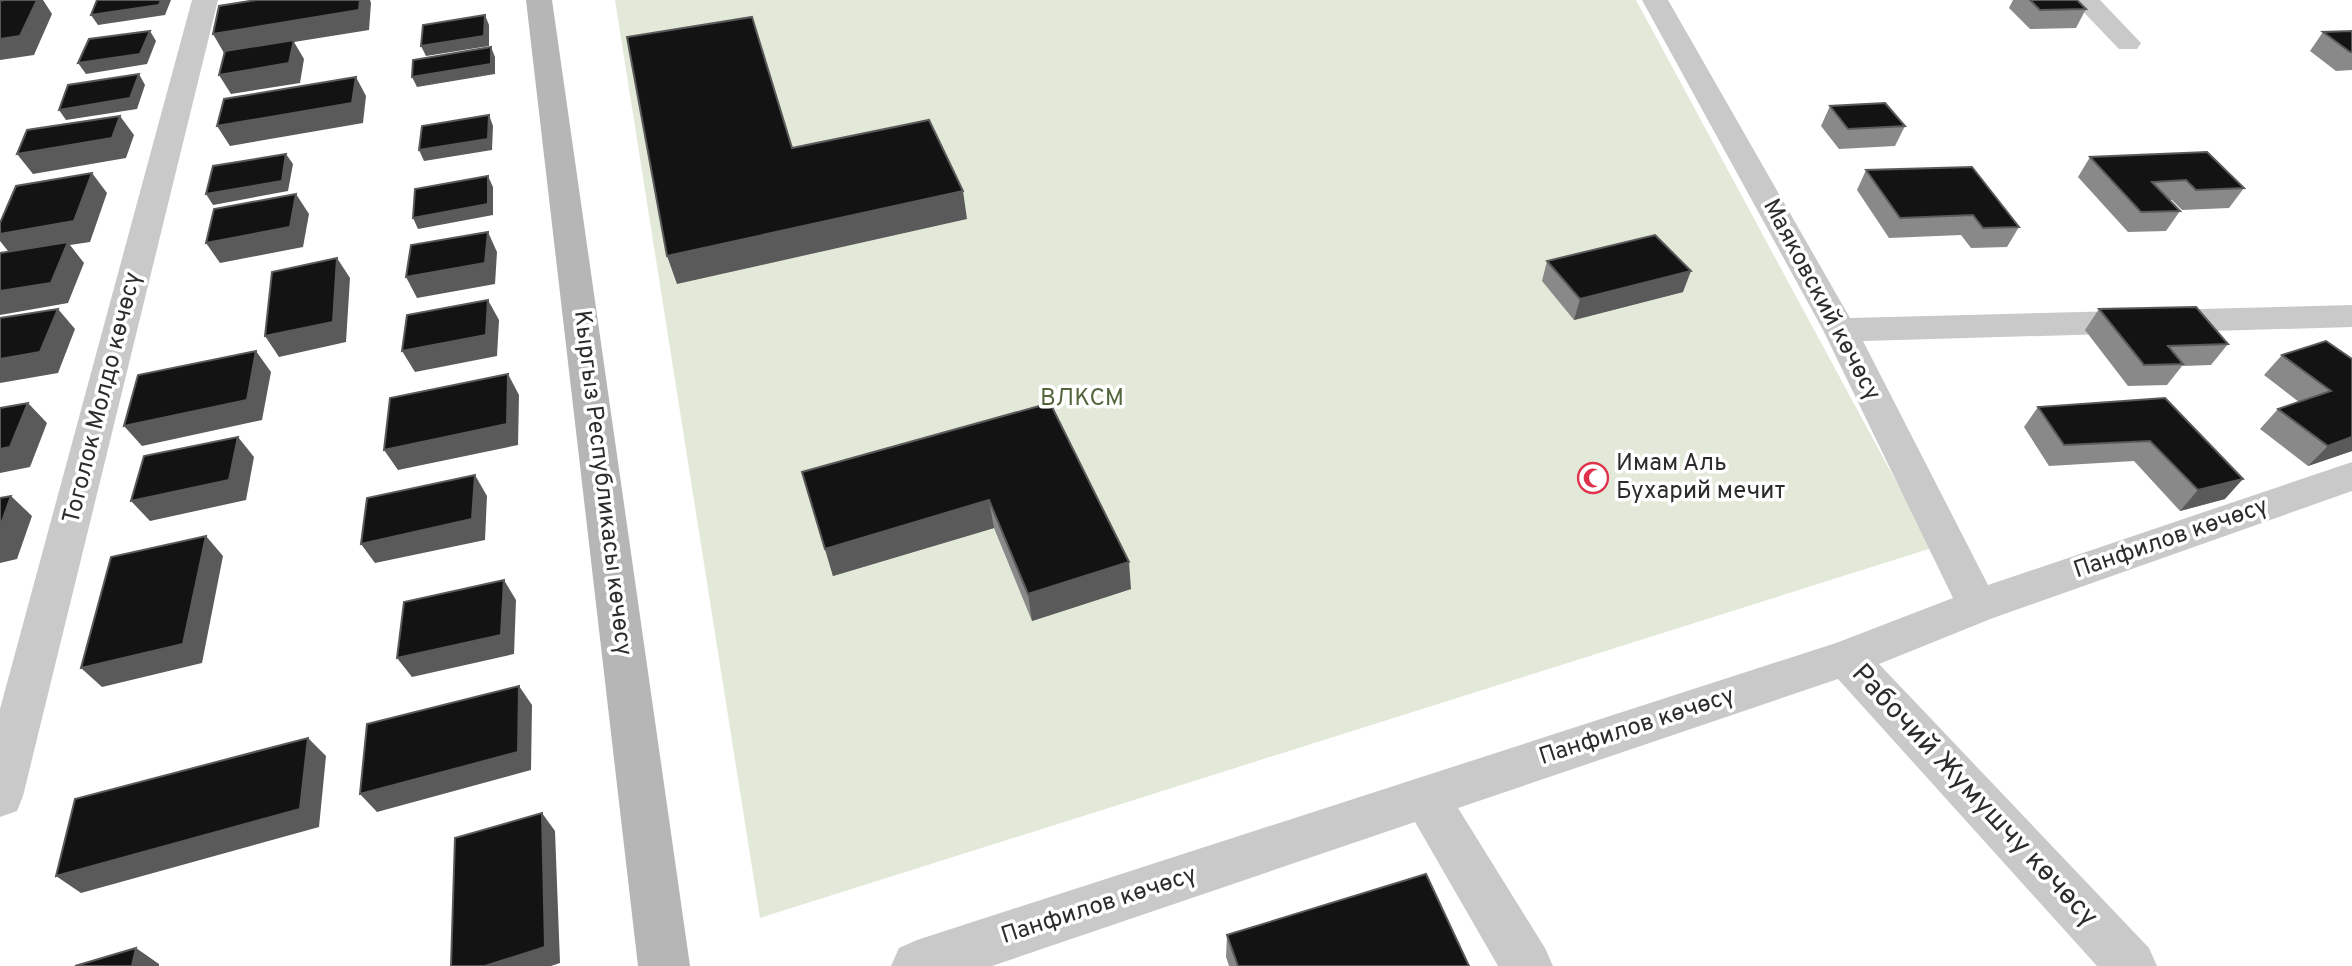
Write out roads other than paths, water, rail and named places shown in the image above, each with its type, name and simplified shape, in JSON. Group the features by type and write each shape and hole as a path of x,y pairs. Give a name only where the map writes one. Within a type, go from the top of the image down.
{"main road":[{"name":"Кыргыз Республикасы көчөсү","path":"539,0 664,966"}],"street":[{"name":"Тоголок Молдо көчөсү","path":"0,796 205,0"},
{"name":"Маяковский көчөсү","path":"1655,0 1840,330 1978,606"},
{"path":"2085,0 2128,43"},
{"path":"1840,330 2352,316"},
{"name":"Панфилов көчөсү","path":"917,966 1846,657 1978,606 2352,476"},
{"name":"Рабочий Жумушчу көчөсү","path":"1846,657 2131,966"},
{"path":"1426,797 1527,966"}],"place":[{"name":"Имам Аль Бухарий мечит","path":"1593,478"}],"park label":[{"name":"ВЛКСМ","path":"1082,399"}]}
